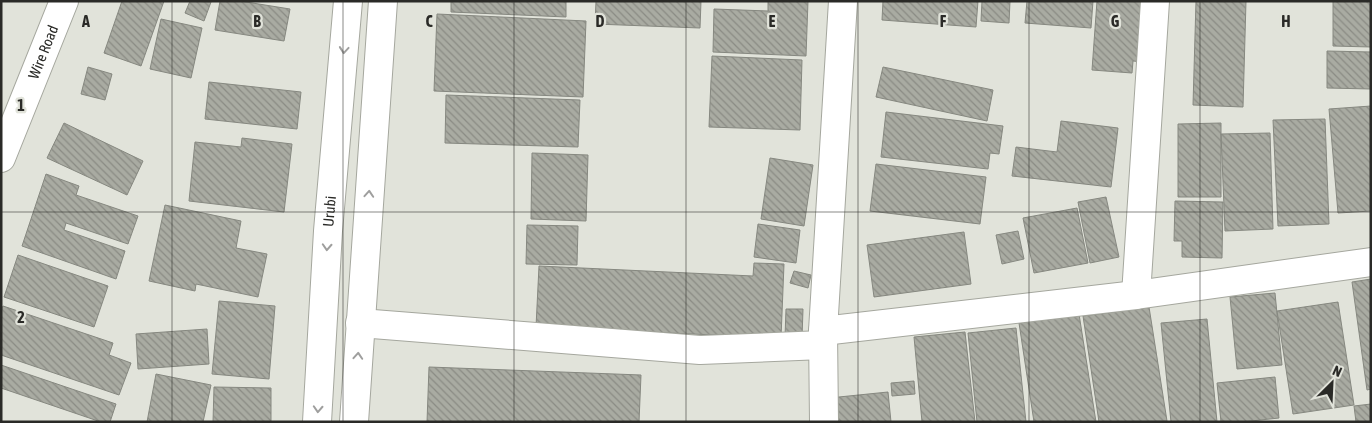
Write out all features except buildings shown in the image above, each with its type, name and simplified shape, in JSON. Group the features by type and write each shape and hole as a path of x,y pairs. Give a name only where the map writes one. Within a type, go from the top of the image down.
{"main road":[{"name":"Wire Road","path":"1,158 64,1"},
{"name":"Urubi","path":"317,422 328,230 348,1"},
{"path":"354,422 383,1"},
{"path":"824,422 823,338 843,1"},
{"path":"1136,295 1155,1"},
{"path":"360,323 700,350 823,338 1371,262"}]}
